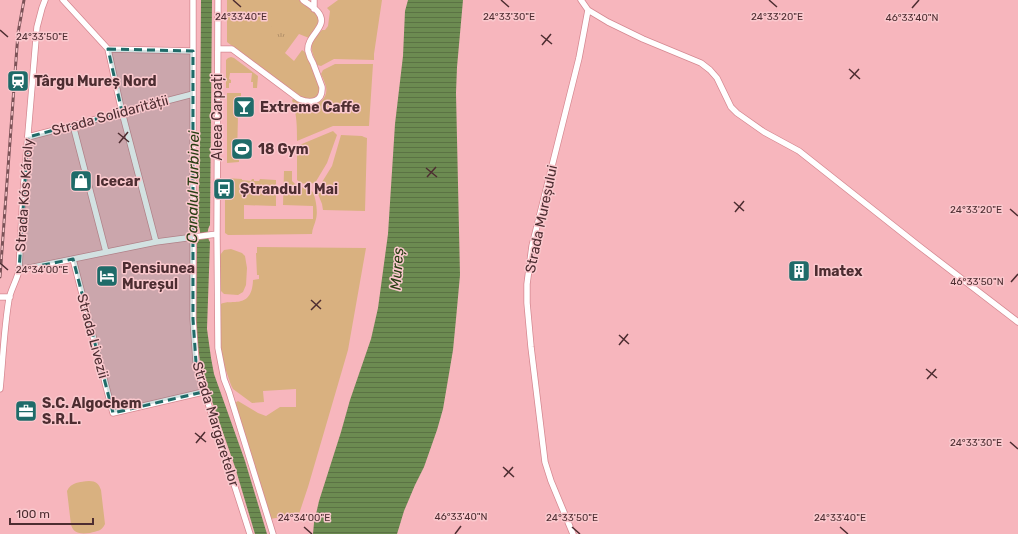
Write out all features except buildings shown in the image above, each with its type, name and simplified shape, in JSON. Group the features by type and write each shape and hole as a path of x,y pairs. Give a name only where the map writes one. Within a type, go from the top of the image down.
{"street":[{"name":"Strada Kós Károly","path":"0,389 7,314 10,297 19,270 23,193 37,27 45,0"},
{"path":"63,0 108,49 122,112 156,242"},
{"name":"Strada Margaretelor","path":"193,0 196,236 193,319 196,362 203,392 250,534"},
{"name":"Aleea Carpați","path":"218,0 214,234 218,348 224,379 273,534"},
{"path":"218,49 232,49 299,99 308,102 316,100 323,92 308,52 309,42 321,26 322,21 321,16 303,0"},
{"path":"314,0 314,9"},
{"path":"581,0 588,10 625,31 701,63 717,78 731,107 737,113 764,132 799,151 1018,322"},
{"name":"Strada Mureșului","path":"573,534 550,481 545,462 531,347 527,290 532,246 579,58 588,10"},
{"path":"108,49 193,51"},
{"name":"Strada Solidarității","path":"28,137 193,94"},
{"path":"73,125 106,252"},
{"path":"19,270 156,242 214,234"},
{"name":"Strada Livezii","path":"73,259 113,413 203,392"},
{"path":"0,297 10,297"}],"highlighted area":[{"path":"108,49 193,51 193,319 196,362 203,392 113,413 73,259 19,270 28,137 122,112"}],"green space":[{"path":"227,0 299,0 315,13 319,21 309,38 299,34 285,53 294,61 302,50 305,52 319,86 317,96 311,99 300,98 227,42"},
{"path":"338,0 382,0 374,60 334,59 321,66 317,65 312,50 312,42 322,30 325,30 328,26 330,11 327,8"},
{"path":"275,24 288,26 291,34 279,41 275,37 269,36 267,33 268,30"},
{"path":"231,57 258,76 257,88 253,88 253,82 251,82 252,73 230,73 229,79 231,80 231,83 229,83 229,88 226,88 226,60"},
{"path":"335,64 373,64 369,126 333,126 297,141 296,116 292,100 295,99 311,104 321,101 325,97 326,87 321,74 323,70"},
{"path":"227,93 241,93 241,111 240,115 238,115 237,157 239,157 239,162 227,163"},
{"path":"333,131 337,135 327,163 315,183 305,184 299,182 297,180 297,146"},
{"path":"341,135 362,136 367,138 365,211 323,210 318,194 319,187 332,166"},
{"path":"284,171 292,171 292,181 296,185 312,191 316,201 317,213 312,234 228,235 225,233 225,178 251,181 252,179 254,179 254,181 259,181 260,179 276,180 276,206 244,205 244,219 313,219 313,206 283,205"},
{"path":"257,247 366,248 348,350 299,514 270,519 235,403 238,401 266,416 280,407 296,407 296,389 263,391 264,402 252,403 233,389 223,362 220,348 219,306 222,303 238,302 248,297 252,290 253,280 259,279 259,275 257,275"},
{"path":"231,249 242,253 245,256 247,268 246,285 243,292 238,295 224,294 220,290 220,255 224,250"},
{"path":"89,481 97,483 101,490 105,524 99,530 90,533 76,532 71,525 67,491 73,484"}],"water":[{"name":"Canalul Turbinei","path":"201,0 212,0 210,225 208,229 208,238 210,242 207,329 214,374 245,461 267,534 255,534 235,467 203,375 196,332 197,243 200,234 198,225"},
{"name":"Mureș","path":"408,0 463,0 456,93 460,275 453,350 443,409 424,467 404,511 397,534 313,534 319,501 350,400 371,339 378,308 388,234 395,124 403,56 405,11"}],"railway":[{"path":"0,277 18,33 24,0"}],"place":[{"name":"Târgu Mureș Nord","path":"18,81"},
{"name":"Extreme Caffe","path":"244,107"},
{"name":"18 Gym","path":"242,149"},
{"name":"Icecar","path":"81,181"},
{"name":"Ștrandul 1 Mai","path":"224,189"},
{"name":"Imatex","path":"799,271"},
{"name":"Pensiunea Mureșul","path":"107,276"},
{"name":"S.C. Algochem S.R.L.","path":"26,411"}]}
